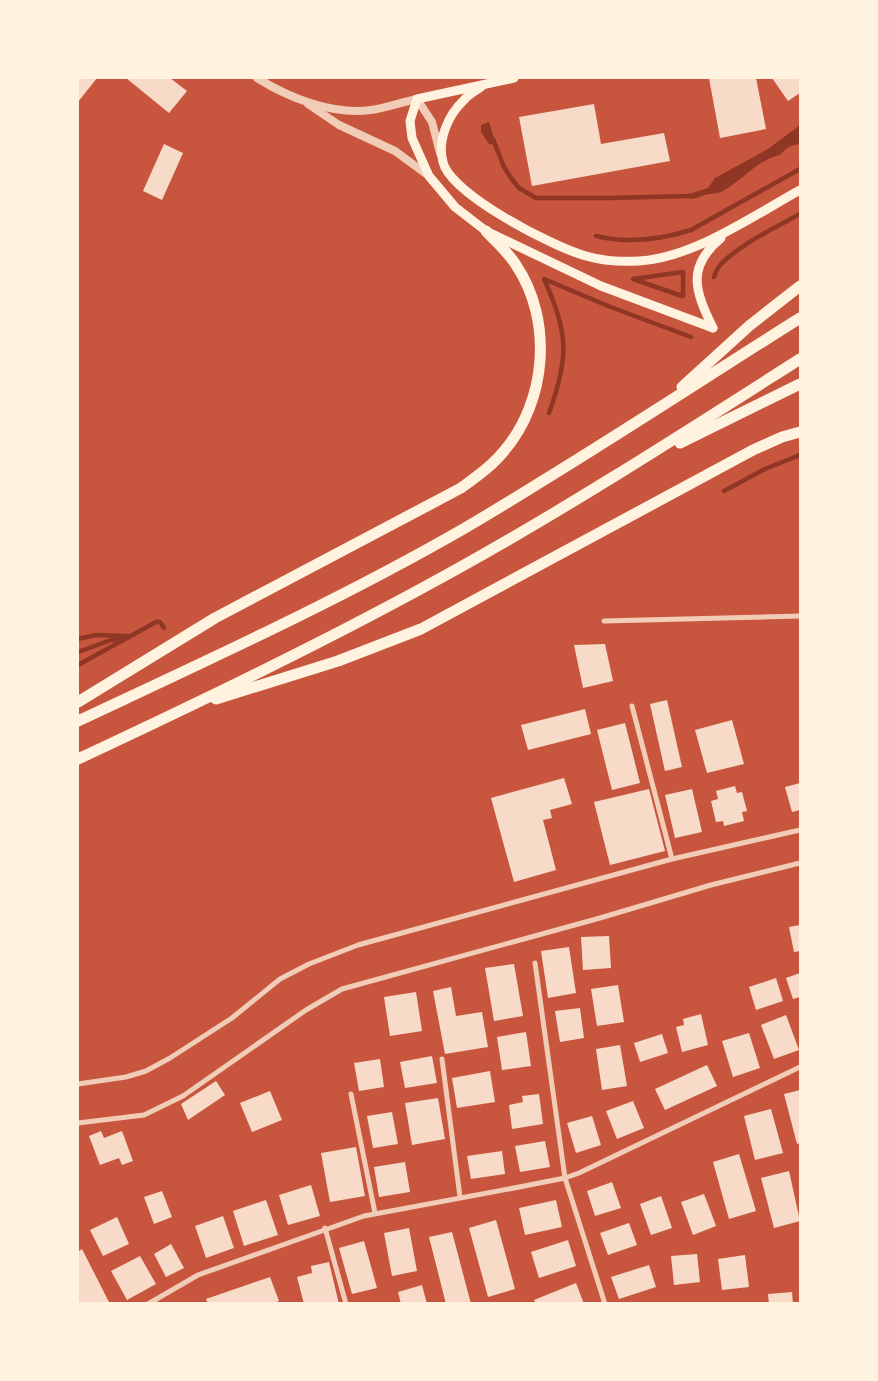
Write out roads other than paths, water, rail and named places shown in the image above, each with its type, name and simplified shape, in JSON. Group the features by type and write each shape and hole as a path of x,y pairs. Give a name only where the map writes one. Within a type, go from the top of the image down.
{"highway":[{"path":"78,702 215,618 461,488 487,469 505,450 518,431 534,393 540,364 540,336 536,311 522,276 505,250 486,231"},
{"path":"657,409 749,326 800,286"},
{"path":"78,721 220,655 425,550 586,455 800,318"},
{"path":"78,759 353,625 448,574 635,464 800,359"},
{"path":"635,464 800,384"},
{"path":"184,709 338,661 421,629 753,450 782,437 800,432"}],"main road":[{"path":"514,78 416,99 410,121 412,138 429,176 456,207 486,231 601,286 713,328 700,300 698,272 703,256 708,249 734,227"},
{"path":"486,83 465,98 454,112 444,134 443,162 454,179 493,211 544,239 586,256 617,261 652,260 682,252 734,227 800,190"}],"street":[{"path":"257,78 284,93 331,108 360,111 373,110 416,99 432,122 443,162"},
{"path":"303,100 339,125 395,151 429,176"},
{"path":"604,621 800,616"},
{"path":"632,706 672,859"},
{"path":"78,1084 126,1077 146,1071 170,1058 232,1018 280,979 309,964 358,945 672,859 800,830"},
{"path":"78,1123 144,1115 164,1106 183,1096 322,999 349,987 711,885 800,863"},
{"path":"535,963 565,1178 605,1304"},
{"path":"442,1059 460,1197"},
{"path":"148,1304 198,1276 325,1228 375,1213 565,1178 602,1163 800,1067"},
{"path":"351,1094 375,1213"},
{"path":"325,1228 346,1304"}],"waterway":[{"path":"493,139 504,167 511,178 519,188 536,198 690,196"},
{"path":"596,236 620,240 644,240 691,230 800,169"},
{"path":"714,277 721,264 741,247 800,214"},
{"path":"682,296 633,279 683,272 683,296"},
{"path":"549,413 560,376 563,346 558,315 544,279 608,306 691,337"},
{"path":"724,491 765,469 800,455"},
{"path":"78,665 156,622 160,622 164,628"},
{"path":"78,639 96,635 128,636"},
{"path":"78,652 111,640 120,640"}]}
